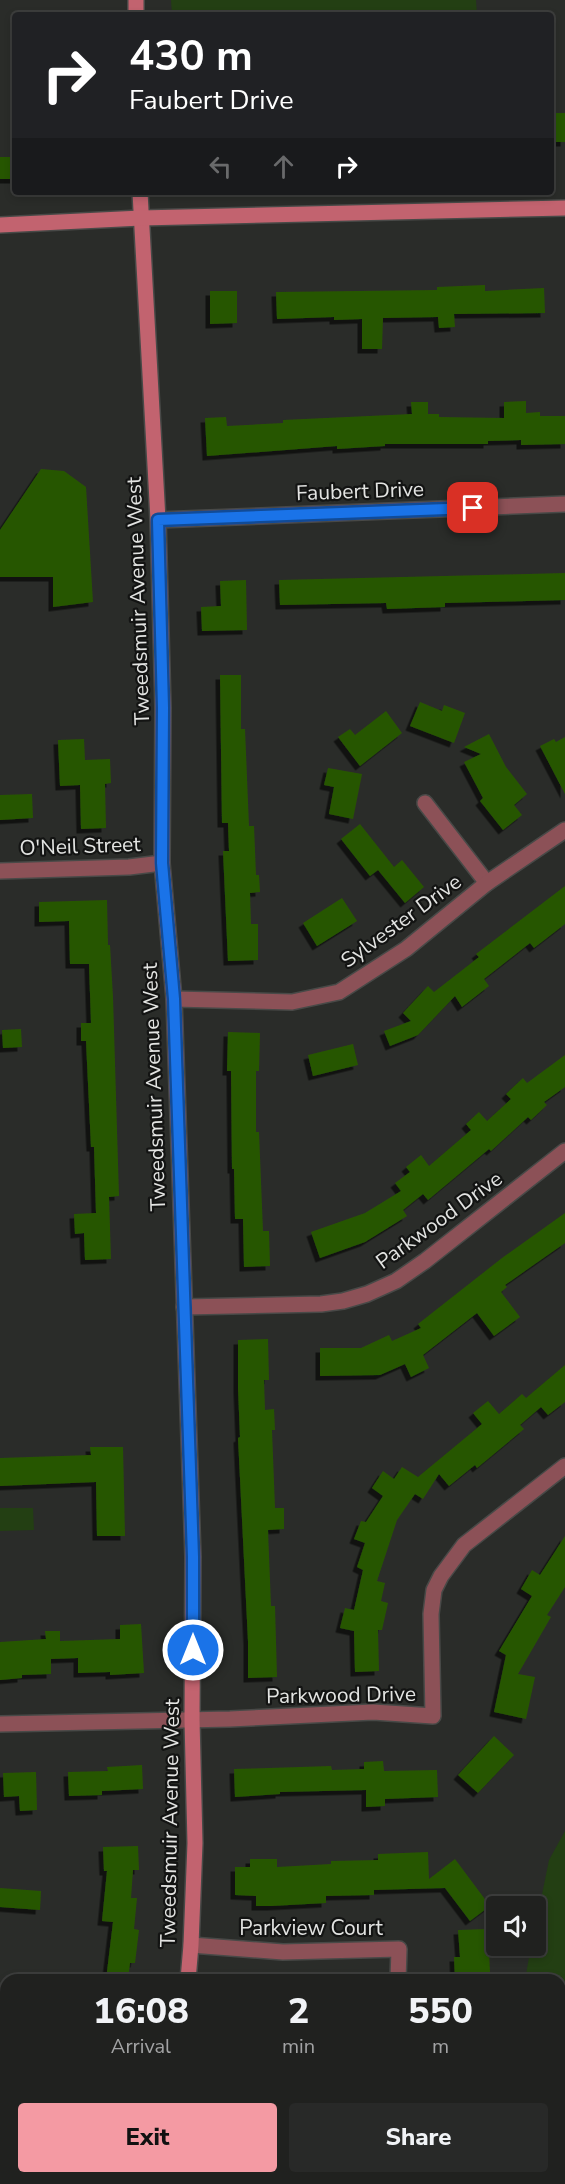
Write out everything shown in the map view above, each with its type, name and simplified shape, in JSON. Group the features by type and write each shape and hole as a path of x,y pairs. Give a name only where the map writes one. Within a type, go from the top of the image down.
{"street":[{"name":"Tweedsmuir Avenue West","path":"140,195 158,520 163,708 162,863 174,999 193,1557 192,1720 195,1843 189,1974"},
{"path":"0,225 141,218 565,208"},
{"name":"Faubert Drive","path":"158,520 565,504"},
{"path":"425,803 487,883"},
{"name":"Sylvester Drive","path":"174,999 292,1002 339,992 406,949 487,883 565,830"},
{"name":"O'Neil Street","path":"0,871 129,867 162,863"},
{"name":"Parkwood Drive","path":"184,1306 321,1304 343,1301 366,1294 396,1281 425,1261 565,1151"},
{"name":"Parkwood Drive","path":"192,1720 373,1712 433,1716 431,1614 434,1590 441,1576 464,1545 565,1466"},
{"path":"0,1724 192,1720"},
{"name":"Parkview Court","path":"191,1945 283,1952 399,1949 398,1974"}],"green space":[{"path":"171,0 476,0 477,12 172,12"},
{"path":"0,1508 33,1508 34,1530 0,1531"},
{"path":"565,1831 565,1974 526,1974 529,1956 546,1956 546,1896 542,1896 549,1860"}],"building":[{"path":"554,113 565,113 565,142 554,142"},
{"path":"0,157 12,157 12,179 0,179"},
{"path":"485,285 485,291 544,288 545,313 454,314 455,327 439,328 438,317 383,318 382,349 362,349 362,319 334,320 334,317 277,319 276,292 437,290 437,287"},
{"path":"210,291 237,291 237,323 210,324"},
{"path":"526,401 526,413 540,412 540,416 565,416 565,444 521,445 521,440 488,441 488,444 385,444 385,446 337,449 337,446 207,456 205,418 226,417 227,426 283,423 283,420 412,414 411,402 428,402 428,414 439,414 439,417 504,418 504,402"},
{"path":"41,469 64,471 86,487 93,602 53,607 53,577 0,577 0,530"},
{"path":"565,573 565,600 445,603 445,607 387,609 386,603 280,605 279,580"},
{"path":"246,580 247,630 202,631 201,607 221,606 220,581"},
{"path":"220,675 241,675 241,729 245,729 249,826 254,826 256,875 259,875 260,892 250,893 251,924 258,924 258,960 228,961 223,851 229,851 228,823 222,823"},
{"path":"420,702 442,711 444,705 465,713 454,743 410,726"},
{"path":"386,711 402,733 360,766 338,737 350,729 355,735"},
{"path":"489,734 506,767 527,794 514,805 522,815 503,830 480,801 483,798 464,762 481,754 464,747"},
{"path":"565,737 565,794 540,746 554,739 556,742"},
{"path":"84,739 85,760 110,759 111,783 105,784 106,828 81,829 80,785 60,786 58,740"},
{"path":"328,768 362,774 353,819 329,814 334,787 324,785"},
{"path":"32,794 33,818 0,820 0,795"},
{"path":"360,824 394,867 402,860 424,887 405,903 378,870 370,876 341,839"},
{"path":"565,886 565,924 534,948 530,943 484,979 489,986 462,1007 455,996 418,1035 390,1046 384,1031 411,1021 403,1013 428,986 434,992 479,957 476,954"},
{"path":"342,898 357,921 317,946 303,923"},
{"path":"107,900 113,997 119,1196 109,1197 111,1259 85,1260 84,1233 75,1234 74,1214 96,1213 94,1147 91,1147 86,1041 81,1041 81,1023 91,1023 89,964 70,964 69,921 39,922 39,902"},
{"path":"21,1029 22,1047 3,1048 2,1030"},
{"path":"228,1032 260,1033 259,1071 256,1071 256,1132 259,1132 263,1231 269,1231 270,1266 244,1267 243,1219 235,1219 231,1071 227,1071"},
{"path":"353,1044 358,1065 313,1076 308,1055"},
{"path":"565,1055 565,1087 544,1102 547,1105 531,1120 528,1117 491,1151 489,1149 428,1200 423,1194 403,1210 407,1216 365,1242 320,1258 311,1232 365,1213 401,1191 395,1183 410,1172 406,1167 421,1155 429,1166 471,1130 466,1124 479,1112 487,1121 511,1099 506,1094 523,1078 527,1083"},
{"path":"565,1213 565,1243 505,1285 507,1287 501,1292 520,1317 494,1336 477,1313 423,1355 429,1368 411,1377 405,1364 380,1375 320,1376 320,1348 361,1348 389,1335 392,1341 421,1328 418,1324 502,1258"},
{"path":"268,1339 269,1380 264,1380 265,1410 274,1409 275,1430 272,1430 275,1508 284,1508 284,1529 268,1530 271,1606 275,1606 277,1677 248,1678 238,1438 240,1437 238,1340"},
{"path":"565,1365 565,1402 548,1415 541,1407 520,1425 524,1429 477,1468 475,1465 449,1486 439,1474 423,1499 415,1494 397,1520 377,1581 385,1583 381,1601 388,1603 382,1630 378,1630 379,1671 355,1672 354,1631 340,1628 345,1608 354,1610 363,1570 357,1567 365,1543 354,1539 361,1521 366,1522 383,1496 372,1488 383,1471 394,1479 402,1467 418,1477 482,1424 473,1413 488,1401 499,1414 522,1394 526,1398"},
{"path":"90,1447 123,1447 125,1536 97,1536 96,1482 0,1486 0,1458 91,1455"},
{"path":"565,1536 565,1587 547,1615 551,1617 518,1674 535,1677 526,1719 494,1712 506,1655 499,1651 532,1596 521,1589 532,1570 540,1575"},
{"path":"141,1624 144,1673 110,1675 110,1672 78,1673 78,1658 51,1659 51,1674 22,1675 22,1678 0,1680 0,1642 46,1639 45,1631 60,1631 60,1641 120,1639 120,1625"},
{"path":"494,1736 514,1755 478,1793 458,1775"},
{"path":"383,1761 384,1771 437,1770 438,1797 385,1799 385,1806 366,1807 366,1790 280,1792 280,1794 235,1797 234,1769 331,1766 332,1770 364,1769 364,1762"},
{"path":"142,1765 143,1789 102,1791 102,1795 69,1796 68,1772 108,1771 107,1767"},
{"path":"36,1772 37,1810 20,1811 19,1796 4,1797 3,1773"},
{"path":"138,1846 139,1870 133,1870 131,1898 137,1898 134,1929 139,1930 135,1963 130,1963 129,1974 107,1974 113,1922 102,1921 107,1871 104,1871 103,1847"},
{"path":"428,1852 429,1879 455,1859 486,1901 486,1909 470,1921 445,1888 374,1890 374,1895 326,1896 326,1903 271,1906 256,1906 256,1896 235,1895 235,1867 250,1867 250,1859 277,1859 277,1867 331,1864 331,1861 378,1860 378,1854"},
{"path":"0,1888 41,1891 40,1910 0,1907"},
{"path":"486,1929 486,1956 489,1956 490,1973 455,1974 454,1957 460,1957 458,1930"}],"route":[{"path":"193,1650 193,1557 174,999 162,863 163,708 158,520 473,508"}]}
